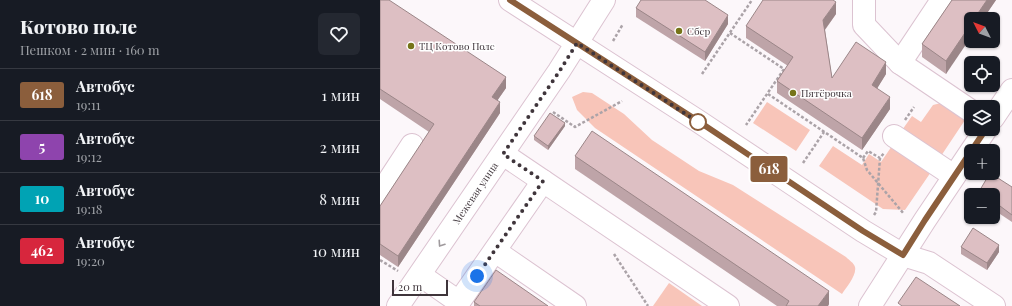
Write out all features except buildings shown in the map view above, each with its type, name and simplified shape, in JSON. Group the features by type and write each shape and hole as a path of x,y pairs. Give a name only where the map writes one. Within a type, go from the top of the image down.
{"street":[{"path":"510,0 863,231 903,255 929,263 994,306"},
{"name":"Межевая улица","path":"398,306 559,72 604,0"},
{"path":"864,0 864,25 900,63 964,106"},
{"path":"900,63 942,0"},
{"path":"1000,108 1012,90"},
{"path":"894,136 954,176"},
{"path":"870,306 981,136"},
{"path":"380,194 412,145"},
{"path":"503,154 728,306"},
{"path":"420,275 459,302 543,181"},
{"path":"495,251 576,306"}],"path":[{"path":"702,74 752,0"},
{"path":"613,41 623,24"},
{"path":"730,32 784,69 746,125"},
{"path":"768,94 863,158 866,170 904,214"},
{"path":"548,109 575,127 622,101"},
{"path":"803,163 824,132"},
{"path":"876,212 880,158"},
{"path":"614,253 648,306"},
{"path":"643,299 644,306"}],"shaded area":[{"path":"583,92 592,93 624,114 652,140 699,171 733,185 846,257 854,264 855,270 851,281 842,294 595,128 577,110 572,97"},
{"path":"767,102 810,130 796,151 753,123"},
{"path":"945,102 964,115 964,122 939,159 900,133 912,116 921,122 933,105"},
{"path":"894,143 933,169 905,210 883,209 819,166 833,146 862,165 869,154 881,162"},
{"path":"669,283 702,306 653,306"}],"bus line":[{"name":"618","path":"510,0 698,121 863,231 903,255 981,136"}],"place":[{"name":"Сбер","path":"679,31"},
{"name":"ТЦ Котово Поле","path":"411,46"},
{"name":"Пятёрочка","path":"793,93"}],"route":[{"path":"477,276 543,181 503,154 577,43 698,122"}]}
